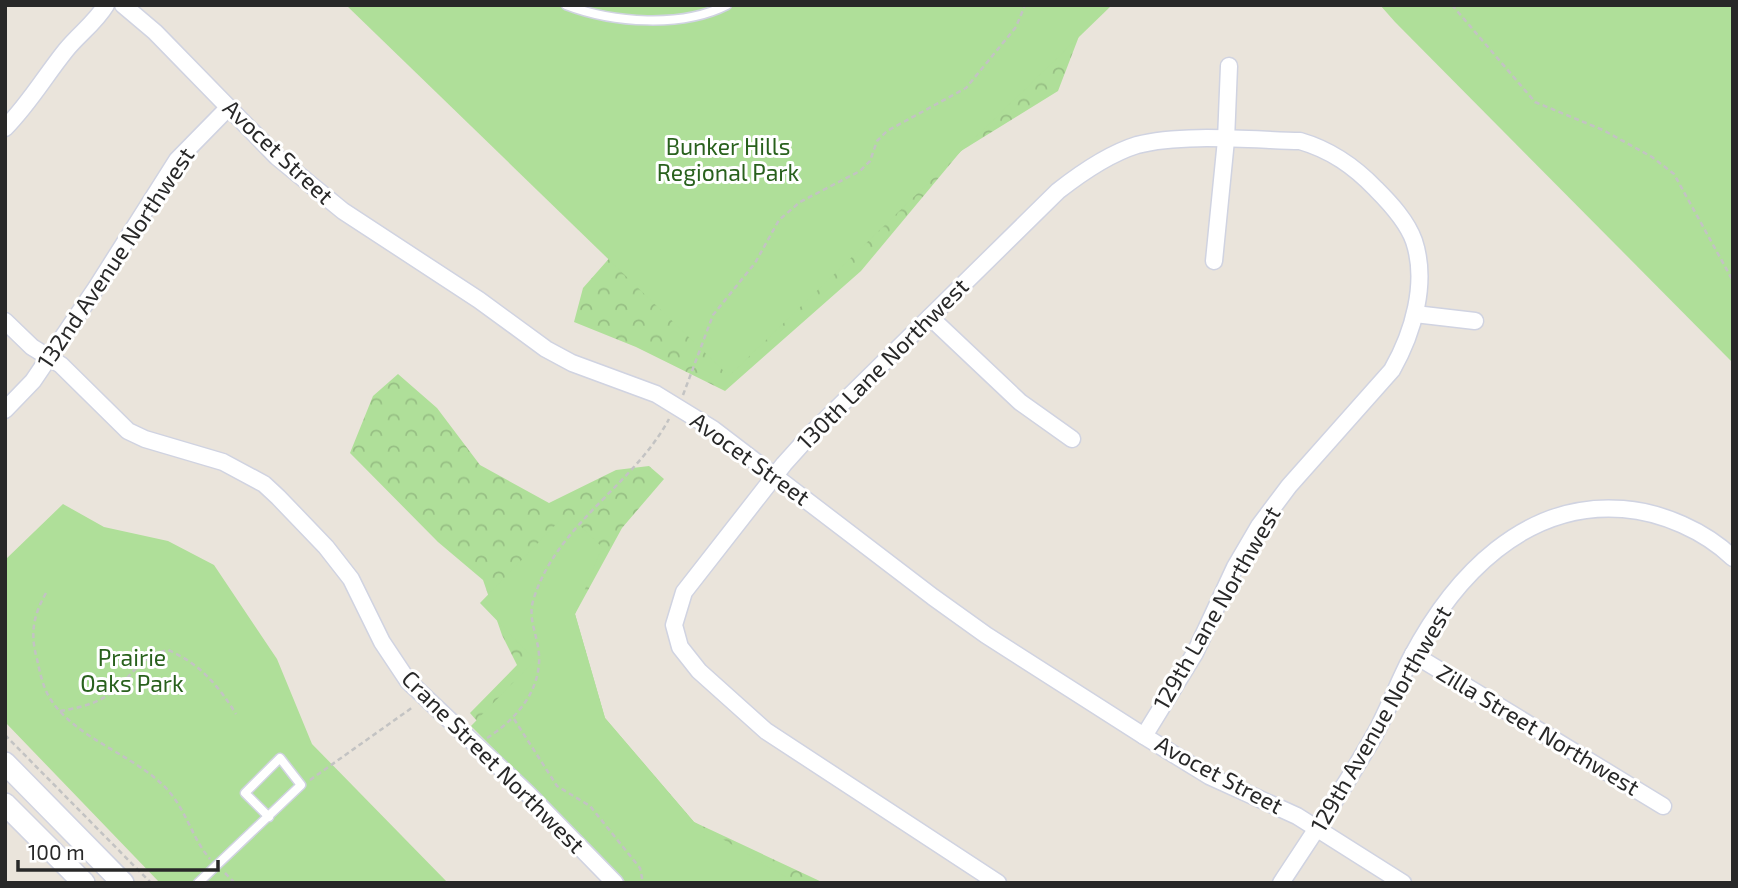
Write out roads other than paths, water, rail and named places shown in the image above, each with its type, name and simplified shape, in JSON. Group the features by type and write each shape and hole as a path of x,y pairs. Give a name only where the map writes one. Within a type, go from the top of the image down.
{"main road":[{"path":"5,763 123,883"},
{"path":"5,804 84,883"}],"street":[{"path":"5,128 25,108 67,49 95,22 106,5"},
{"name":"Avocet Street","path":"123,5 155,32 228,108 310,187 480,300 546,349 572,363 656,394 713,429 986,635 1209,776 1297,816 1403,883"},
{"path":"1213,261 1226,140 1229,66"},
{"name":"132nd Avenue Northwest","path":"5,410 33,380 125,247 177,160 228,108"},
{"name":"130th Lane Northwest","path":"998,883 766,731 699,671 680,647 674,625 684,592 774,477 840,405 1058,191 1086,169 1136,146 1162,141 1226,140"},
{"name":"129th Lane Northwest","path":"1144,736 1195,653 1235,567 1259,526 1289,486 1392,369 1403,350 1415,314 1419,277 1414,241 1394,207 1358,169 1320,147 1300,141 1226,140"},
{"path":"1415,314 1475,321"},
{"path":"930,317 1020,402 1072,439"},
{"name":"Crane Street Northwest","path":"5,321 32,347 49,357 128,430 145,439 223,463 264,484 339,562 362,598 393,661 424,697 615,883"},
{"name":"129th Avenue Northwest","path":"1281,883 1318,829 1376,732 1413,654 1461,583 1486,556 1510,538 1544,520 1598,507 1665,516 1720,545 1733,558"},
{"name":"Zilla Street Northwest","path":"1413,654 1663,806"}],"lane":[{"path":"566,5 619,18 695,17 721,6"},
{"path":"198,883 269,817 301,785 280,758 245,793 269,817"}],"park label":[{"name":"Bunker Hills Regional Park","path":"728,160"},
{"name":"Prairie Oaks Park","path":"132,671"}]}
